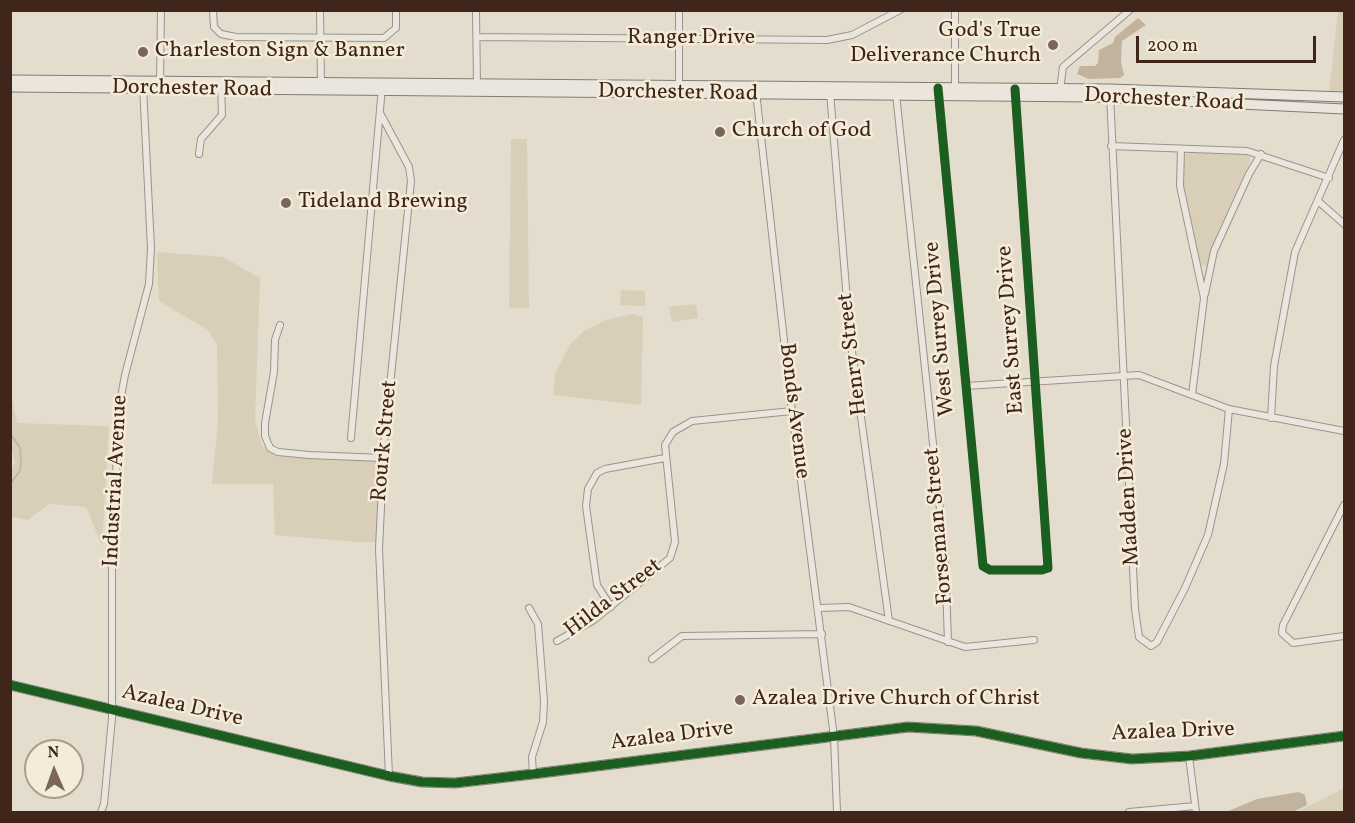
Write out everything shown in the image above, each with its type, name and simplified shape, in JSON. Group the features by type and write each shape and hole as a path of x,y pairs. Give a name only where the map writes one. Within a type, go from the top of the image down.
{"main road":[{"name":"Dorchester Road","path":"10,80 143,85"},
{"name":"Dorchester Road","path":"221,86 321,82 382,87"},
{"name":"Dorchester Road","path":"10,87 160,85 830,90 1344,97"},
{"name":"Dorchester Road","path":"1110,93 1344,109"},
{"name":"Azalea Drive","path":"10,685 389,776 455,783 908,727 949,728 1132,759 1189,756 1344,736"}],"street":[{"path":"160,85 161,10"},
{"path":"213,10 214,27 221,34 236,37 384,38 396,28 396,10"},
{"path":"320,10 321,82"},
{"path":"476,10 477,88"},
{"path":"679,10 679,90"},
{"path":"881,10 883,18"},
{"name":"Ranger Drive","path":"477,37 842,38 900,10"},
{"path":"955,10 955,92"},
{"path":"1060,92 1063,68 1130,10"},
{"name":"Industrial Avenue","path":"102,812 112,710 112,562 119,408 124,375 149,284 151,248 143,85"},
{"path":"198,154 201,139 222,115 221,86"},
{"path":"351,438 382,87"},
{"name":"Bonds Avenue","path":"756,90 792,411 834,737 837,813"},
{"name":"Henry Street","path":"830,90 850,337 889,621"},
{"name":"Forseman Street","path":"896,92 945,557 948,642"},
{"name":"West Surrey Drive","path":"938,92 983,566"},
{"name":"East Surrey Drive","path":"983,566 990,570 1048,568 1015,92"},
{"name":"Madden Drive","path":"1110,93 1135,609 1139,637 1151,646 1157,642 1185,588 1208,535 1224,464 1229,409"},
{"name":"Rourk Street","path":"380,113 409,168 411,181 383,458 379,549 389,776"},
{"path":"1271,418 1274,366 1295,252 1344,140"},
{"path":"1111,146 1262,154 1329,178"},
{"path":"1181,149 1180,186 1204,298"},
{"path":"1192,395 1204,298 1214,251 1249,174 1262,154"},
{"path":"1318,201 1344,224"},
{"path":"280,325 275,340 274,372 265,423 265,436 270,448 278,452 309,455 383,458"},
{"path":"966,386 1139,375 1229,409 1344,431"},
{"name":"Hilda Street","path":"557,641 594,620 611,607 667,562 674,550 665,458 668,437 686,423 792,411"},
{"path":"611,607 597,585 586,506 588,489 597,473 605,469 665,458"},
{"path":"1344,505 1283,625 1282,633 1293,643 1344,636"},
{"path":"529,608 538,624 544,701 543,722 532,757 533,774"},
{"path":"819,608 849,608 965,647 1034,640"},
{"path":"652,659 682,636 822,634"},
{"path":"1129,813 1196,809 1189,756"}],"shaded area":[{"path":"1338,11 1344,11 1344,93 1329,93"},
{"path":"1138,18 1146,25 1122,41 1121,62 1124,75 1120,78 1089,79 1077,74 1080,66 1095,66 1098,63 1099,50 1113,43 1115,37"},
{"path":"511,139 527,139 529,308 509,308"},
{"path":"1191,151 1246,153 1251,159 1217,234 1207,267 1199,264 1182,185 1183,156"},
{"path":"157,252 223,257 260,278 255,421 262,446 278,452 383,458 379,542 275,535 273,484 212,484 218,420 217,345 208,330 159,301"},
{"path":"621,290 645,291 645,306 620,305"},
{"path":"696,304 698,318 672,322 669,307"},
{"path":"632,314 643,317 641,405 553,395 555,374 571,343 584,331 606,320"},
{"path":"11,395 17,423 109,426 102,546 86,507 49,504 28,520 11,517 11,468 15,463 11,446"},
{"path":"1344,788 1344,812 1297,812"},
{"path":"1299,792 1305,795 1307,805 1293,812 1226,812 1257,799"}],"waterway":[{"path":"10,433 20,448 21,461 20,471 10,484"}],"cycle path":[{"path":"938,88 983,566 990,570 1042,570 1048,568 1015,89"},
{"path":"10,685 422,782 455,783 908,727 976,731 1081,753 1132,759 1189,756 1344,736"}],"place":[{"name":"God's True Deliverance Church","path":"1053,45"},
{"name":"Charleston Sign & Banner","path":"143,52"},
{"name":"Church of God","path":"720,132"},
{"name":"Tideland Brewing","path":"286,203"},
{"name":"Azalea Drive Church of Christ","path":"740,700"}]}
